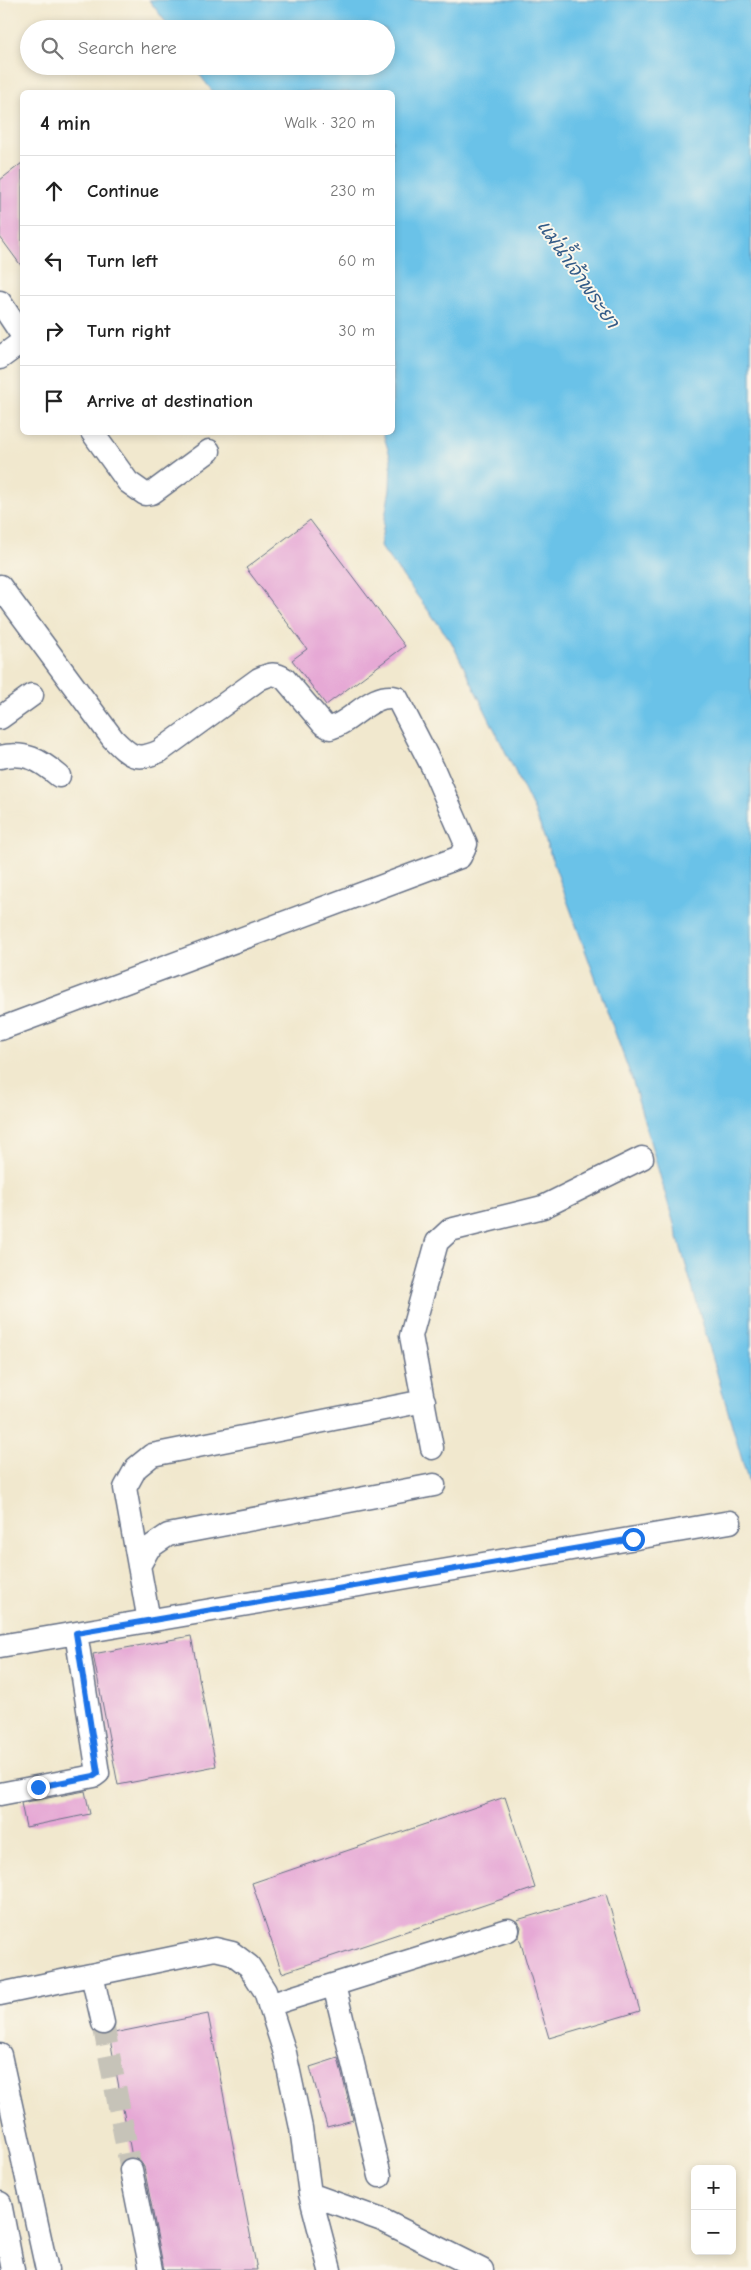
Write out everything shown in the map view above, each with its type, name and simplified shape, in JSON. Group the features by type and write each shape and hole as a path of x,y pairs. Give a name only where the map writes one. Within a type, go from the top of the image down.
{"lane":[{"path":"0,302 20,332"},
{"path":"0,358 20,343"},
{"path":"94,435 128,482 145,494 152,493 209,451"},
{"path":"0,586 114,739 129,754 137,757 148,757 160,751 258,678 270,674 277,674 285,679 322,724 330,728 338,726 378,699 390,696 397,698 433,768 466,844 460,857 0,1029"},
{"path":"0,718 32,695"},
{"path":"0,757 20,754 35,758 59,776"},
{"path":"432,1448 411,1336 437,1242 450,1230 543,1207 642,1158"},
{"path":"149,1621 125,1488 136,1468 152,1455 424,1401"},
{"path":"139,1566 149,1548 168,1535 434,1485"},
{"path":"0,1646 730,1522"},
{"path":"0,1794 94,1776 98,1773 76,1633"},
{"path":"269,2005 508,1930"},
{"path":"0,1994 215,1949 232,1953 249,1966 265,1991 284,2053 301,2128 310,2194 330,2270"},
{"path":"92,1975 103,2023"},
{"path":"334,1985 380,2176"},
{"path":"0,2055 48,2270"},
{"path":"131,2170 151,2270"},
{"path":"310,2194 382,2220 482,2270"},
{"path":"0,2203 13,2270"}],"water":[{"name":"แม่น้ำเจ้าพระยา","path":"149,0 751,0 751,1491 633,1082 535,812 451,641 380,546 390,489 391,459 384,435 395,435 395,90 211,90 200,75 395,75 395,20 164,20"}],"building":[{"path":"20,165 20,264 0,237 0,180"},
{"path":"310,520 405,646 326,705 292,660 307,649 246,568"},
{"path":"191,1636 216,1766 118,1785 93,1654"},
{"path":"85,1791 90,1814 26,1827 21,1803"},
{"path":"505,1797 535,1888 282,1973 252,1883"},
{"path":"606,1894 640,2011 549,2038 519,1937 521,1927 517,1920"},
{"path":"208,2014 257,2270 164,2270 144,2167 140,2161 132,2157 109,2034"},
{"path":"338,2058 353,2120 327,2127 310,2067"}],"tunnel":[{"path":"103,2023 131,2170"}],"route":[{"path":"38,1787 94,1776 98,1773 76,1633 633,1539"}]}
